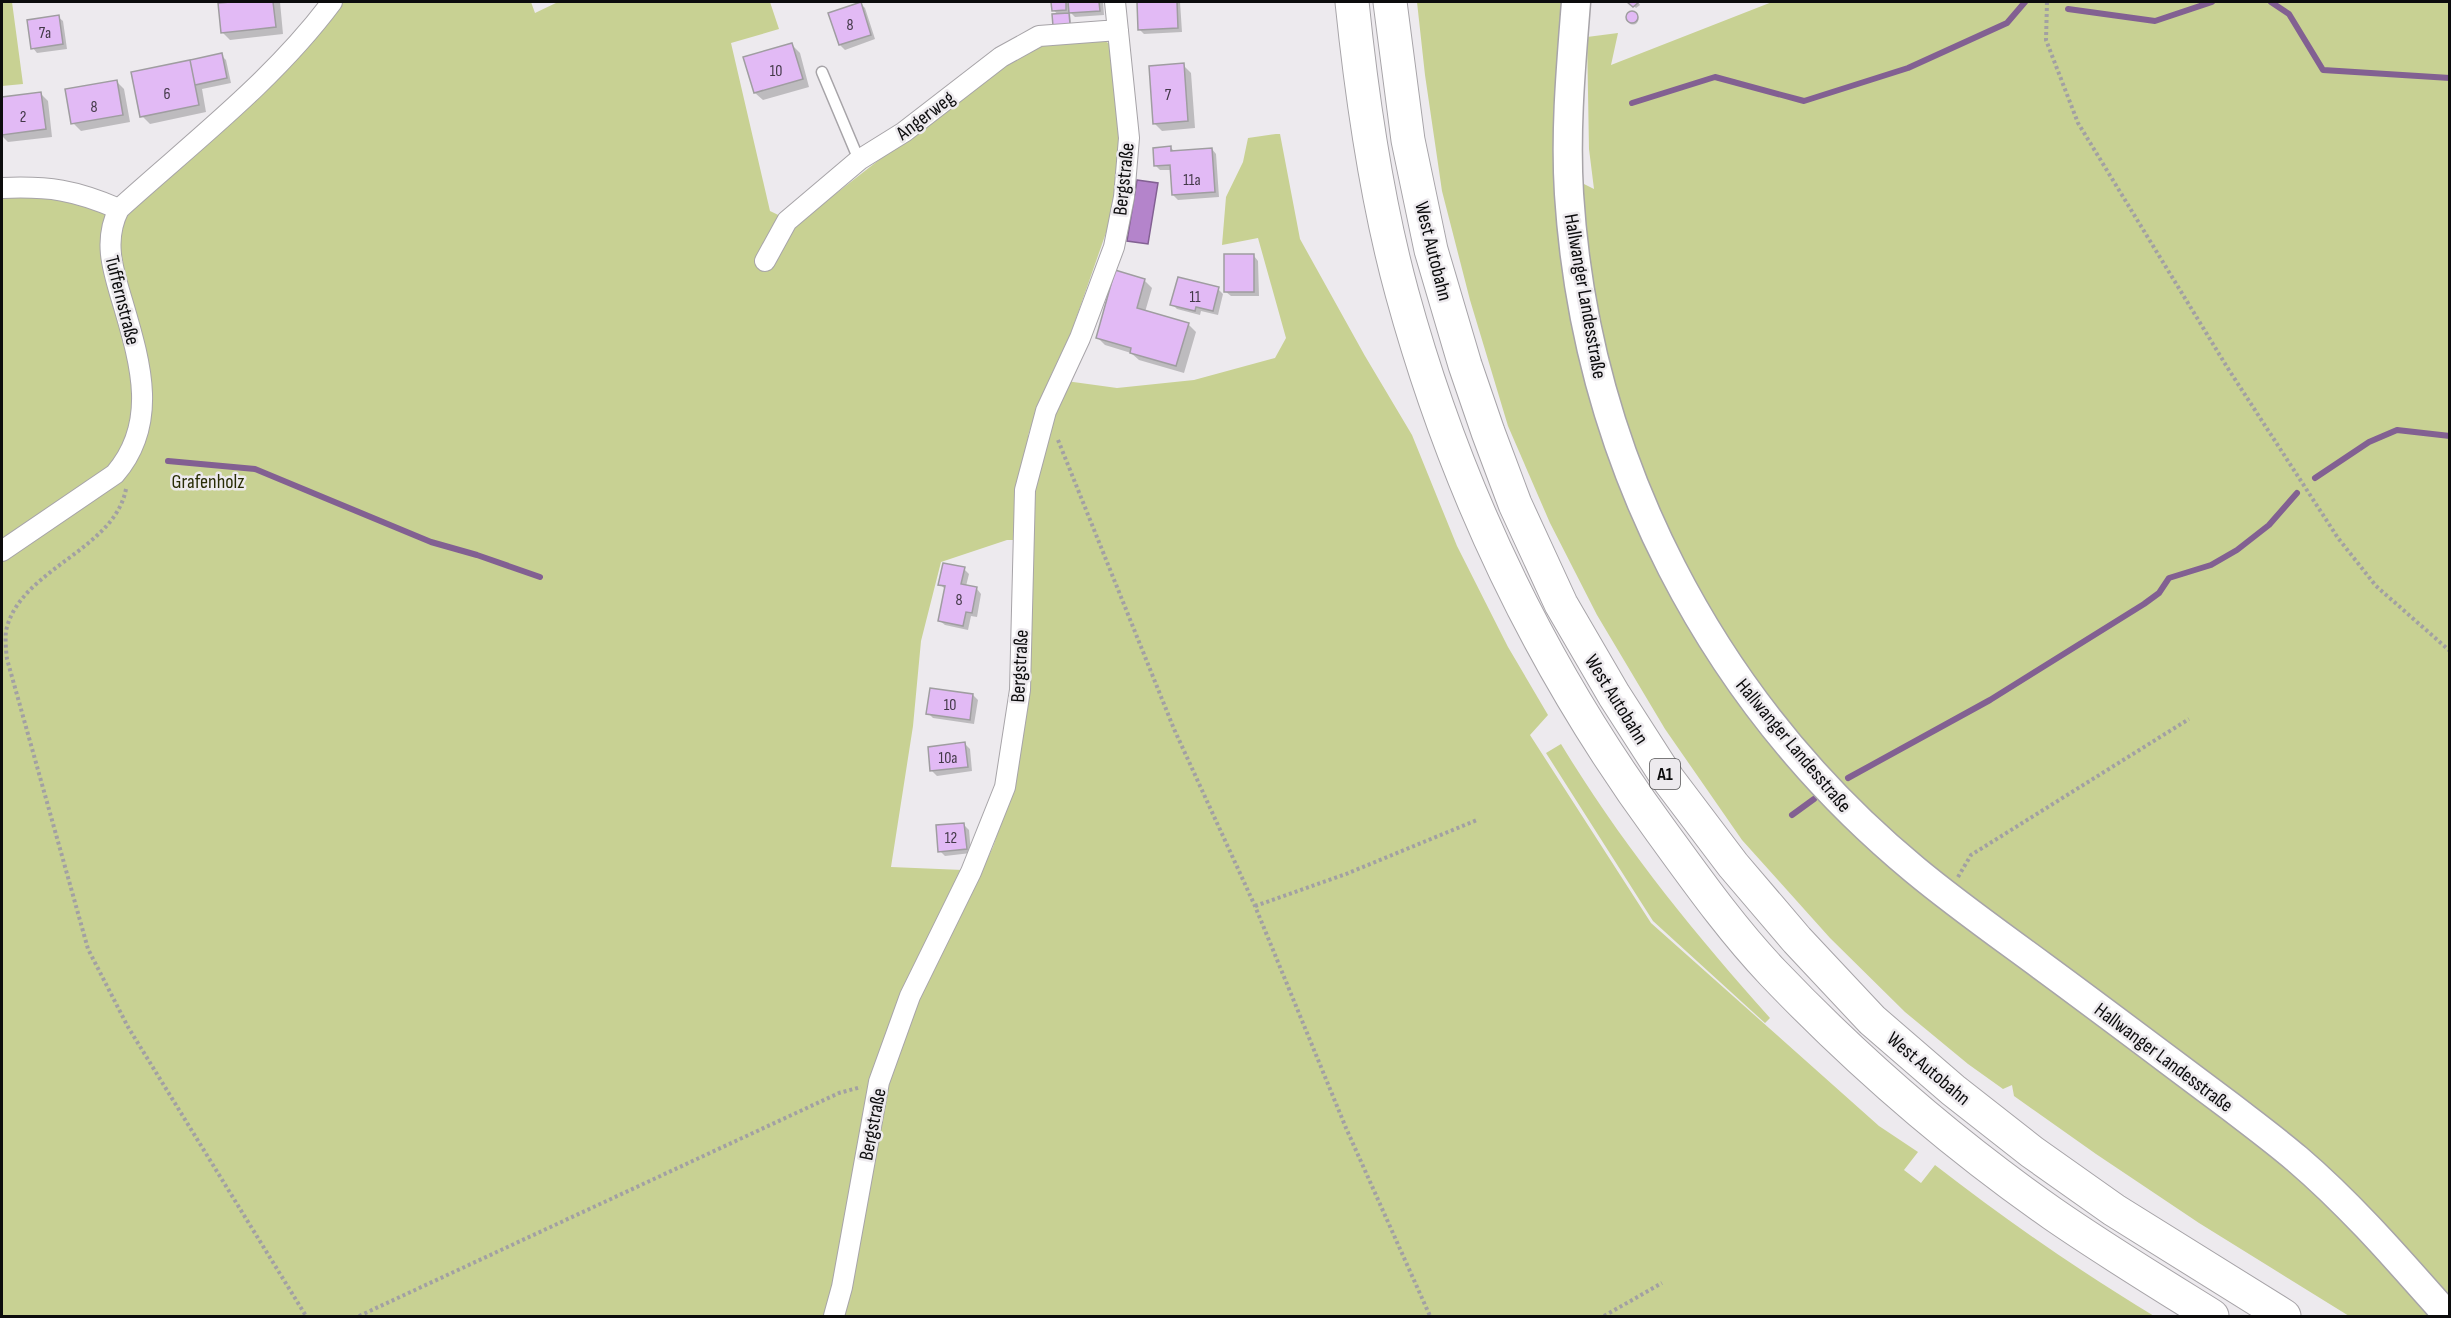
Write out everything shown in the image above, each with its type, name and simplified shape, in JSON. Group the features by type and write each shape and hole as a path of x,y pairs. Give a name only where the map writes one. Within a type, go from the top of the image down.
{"highway":[{"name":"West Autobahn","path":"1352,2 1361,84 1378,188 1402,291 1432,392 1484,525 1525,614 1616,768 1674,849 1771,971 1889,1084 1971,1152 2053,1214 2212,1317"},
{"name":"West Autobahn","path":"1390,2 1403,92 1407,140 1431,250 1488,432 1515,504 1562,604 1614,695 1668,779 1733,865 1797,940 1872,1020 1953,1090 2032,1152 2114,1210 2284,1317"}],"street":[{"path":"2,188 43,187 89,196 119,209 253,89 305,38 332,2"},
{"name":"Bergstraße","path":"834,1317 879,1082 910,996 971,872 1005,787 1020,690 1025,490 1046,411 1080,338 1114,247 1124,197 1129,138 1115,2"},
{"name":"Hallwanger Landesstraße","path":"1576,2 1567,126 1569,196 1587,328 1603,397 1627,471 1659,544 1690,604 1726,662 1769,720 1843,806 1882,842 1947,895 2297,1158 2338,1197 2448,1317"},
{"name":"Angerweg","path":"765,261 787,221 859,160 904,132 1001,57 1040,36 1118,30"},
{"name":"Tuffernstraße","path":"2,551 114,474 128,459 136,442 143,406 141,372 111,264 110,237 119,209"}],"lane":[{"path":"822,72 859,160"}],"path":[{"path":"2047,2 2046,40 2078,123 2226,367 2338,538 2370,578 2450,651"},
{"path":"1046,411 1174,729 1255,906 1346,1128 1430,1317"},
{"path":"114,474 127,487 124,502 94,536 30,590 16,607 6,632 7,659 88,950 128,1027 306,1317"},
{"path":"1947,895 1971,855 2189,719"},
{"path":"1255,906 1346,874 1477,820"},
{"path":"359,1317 840,1093 879,1082"},
{"path":"1604,1317 1662,1283"}],"green space":[{"path":"2,2 12,2 23,84 2,86"},
{"name":"Grafenholz","path":"343,2 531,2 535,13 558,2 770,2 779,29 731,43 770,211 797,224 1003,63 1045,42 1097,37 1112,45 1119,146 1116,186 1108,227 1071,333 1051,375 1029,432 1015,540 1007,540 941,562 921,641 913,726 891,867 963,870 899,1002 828,1316 2,1316 2,196 143,199 258,98 312,41"},
{"path":"1417,2 1566,2 1580,182 1594,189 1589,149 1587,37 1618,33 1611,65 1772,2 2449,2 2450,1297 2433,1316 2349,1316 2199,1223 2096,1154 2014,1096 2012,1085 2003,1089 1968,1064 1905,1012 1830,938 1742,840 1665,729 1597,615 1550,523 1508,426 1470,300 1442,191"},
{"path":"1280,134 1300,239 1412,435 1457,546 1508,647 1548,715 1530,735 1651,923 1879,1126 1918,1152 1904,1170 1921,1183 1935,1165 2043,1244 2154,1316 844,1316 880,1106 917,1003 993,847 1011,794 1025,727 1030,656 1033,501 1037,468 1066,381 1117,388 1194,380 1275,358 1286,338 1258,238 1222,245 1226,197 1243,162 1248,138"},
{"path":"1561,744 1633,852 1713,953 1770,1018 1765,1023 1653,921 1546,753"}],"shaded area":[{"path":"1137,180 1158,183 1148,244 1127,241"}],"building":[{"path":"273,2 276,27 221,33 218,3"},
{"path":"861,2 871,35 839,45 828,13"},
{"path":"1051,2 1066,2 1066,10 1052,11"},
{"path":"1068,2 1099,2 1100,11 1069,13"},
{"path":"1137,2 1177,2 1178,28 1138,30"},
{"path":"1627,2 1639,2 1633,7"},
{"path":"1634,11 1638,17 1634,23 1630,23 1626,15"},
{"path":"1069,13 1070,24 1053,26 1052,14"},
{"path":"59,15 63,44 31,49 27,20"},
{"path":"792,43 803,79 754,93 743,57"},
{"path":"222,53 227,78 195,85 190,60"},
{"path":"190,60 199,105 140,117 131,72"},
{"path":"1184,63 1188,121 1153,124 1149,66"},
{"path":"117,80 123,115 71,124 65,89"},
{"path":"41,92 46,129 2,135 2,97"},
{"path":"1171,146 1171,151 1212,148 1215,192 1172,195 1170,165 1154,166 1153,148"},
{"path":"1224,254 1254,254 1254,292 1224,292"},
{"path":"1115,270 1145,279 1137,308 1189,323 1176,366 1130,353 1131,348 1096,338"},
{"path":"1178,277 1219,287 1213,311 1196,307 1195,311 1170,305"},
{"path":"943,563 965,567 961,584 977,587 972,613 966,612 963,626 938,621 945,586 938,585"},
{"path":"930,688 973,694 970,720 926,714"},
{"path":"965,742 968,767 930,771 928,747"},
{"path":"964,823 967,849 938,852 936,825"}],"waterway":[{"path":"1632,103 1715,77 1804,101 1908,68 2007,23 2025,2"},
{"path":"2068,9 2155,21 2212,2"},
{"path":"2271,2 2289,14 2323,70 2450,78"},
{"path":"2315,478 2369,442 2397,430 2450,436"},
{"path":"168,461 255,469 431,542 540,577"},
{"path":"1848,778 1990,700 2144,604 2159,593 2169,578 2211,565 2237,550 2269,525 2297,493"},
{"path":"1792,815 1814,799"}]}
